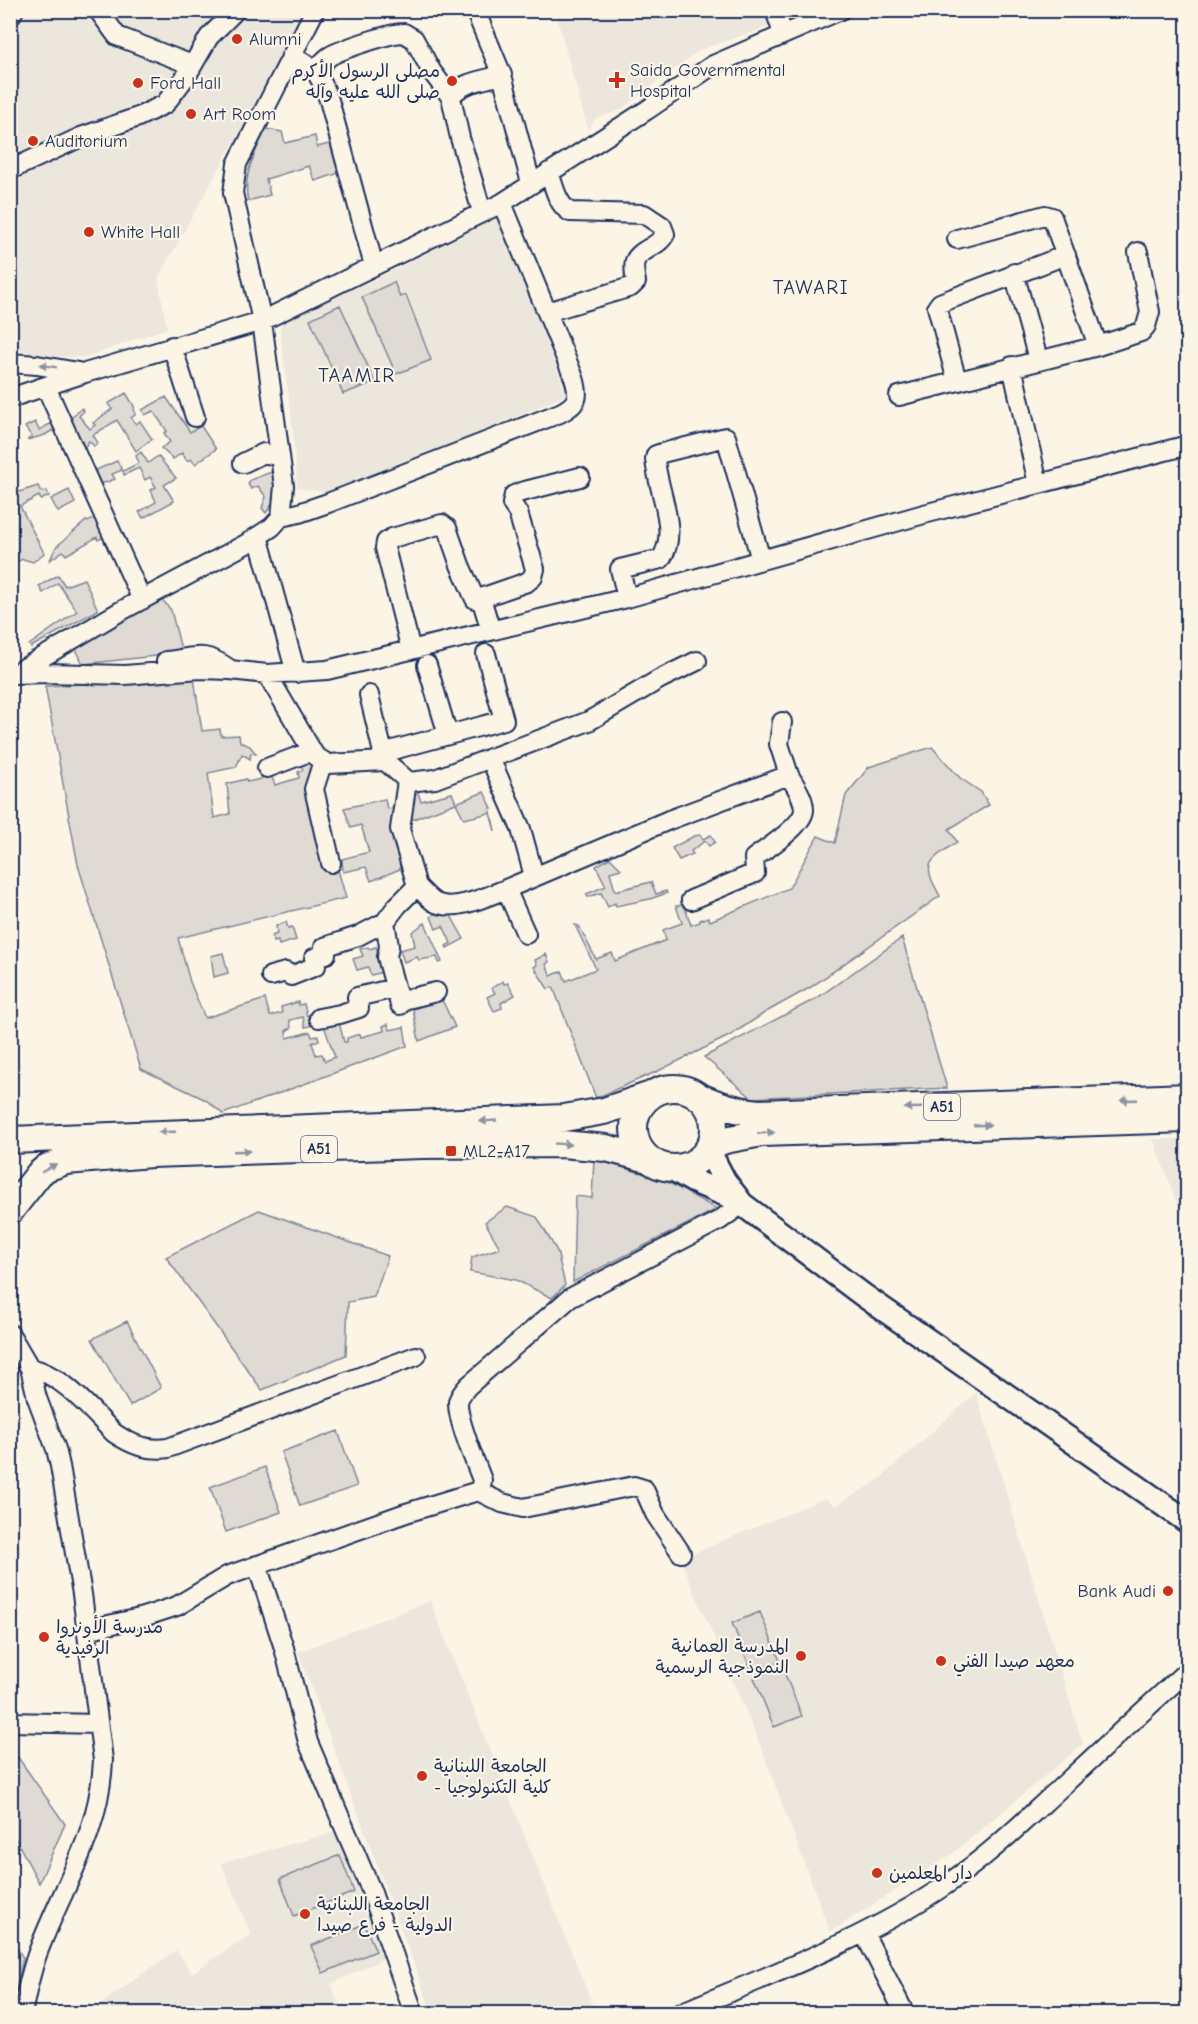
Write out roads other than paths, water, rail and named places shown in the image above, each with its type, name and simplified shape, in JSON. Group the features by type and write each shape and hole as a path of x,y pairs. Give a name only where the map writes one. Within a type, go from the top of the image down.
{"highway":[{"name":"A51","path":"10,1140 564,1118 604,1111 648,1096 660,1089 674,1087 688,1089 720,1107 759,1113 1188,1097"},
{"path":"648,1096 637,1110 633,1128 637,1145 659,1164"},
{"path":"700,1096 709,1108 714,1122 709,1148"},
{"name":"A51","path":"10,1211 46,1168 66,1161 151,1154 562,1143 606,1148 659,1164 683,1167 695,1162 709,1148 725,1140 762,1132 1188,1119"}],"main road":[{"path":"709,1148 720,1173 739,1202"},
{"path":"659,1164 739,1202 873,1302 1188,1522"}],"street":[{"path":"10,17 14,10"},
{"path":"98,10 117,36 192,65"},
{"path":"10,170 81,137 138,117 165,104 209,37 236,10"},
{"path":"281,517 284,486 262,321 232,193 237,164 315,10"},
{"path":"475,10 502,75 531,183"},
{"path":"776,10 783,34"},
{"path":"10,398 172,346 262,321 502,202 714,65 841,10"},
{"path":"316,70 335,53 385,37 404,33 414,39 432,72 451,97 460,138 482,212"},
{"path":"291,56 316,70 329,100 374,266"},
{"path":"451,97 465,85 502,75"},
{"path":"547,312 631,287 636,282 634,267 637,258 660,242 665,234 662,226 644,214 570,212 559,200 549,172"},
{"path":"12,674 258,536 281,517 299,513 570,408 577,398 578,389 502,202"},
{"path":"957,239 1049,216 1052,218 1098,346"},
{"path":"899,396 1038,359 1098,346 1141,332 1146,326 1150,312 1138,252"},
{"path":"957,381 937,307 940,303 1066,255"},
{"path":"1014,273 1038,359"},
{"path":"172,346 195,417"},
{"path":"10,363 85,373"},
{"path":"1012,366 1038,484"},
{"path":"46,387 142,600"},
{"path":"627,598 620,569 644,565 661,559 668,550 670,534 655,459 656,455 662,453 726,436 761,560"},
{"path":"12,674 125,675 200,669 267,674 327,670 627,598 1038,484 1188,445"},
{"path":"243,463 264,453 280,457"},
{"path":"411,650 385,548 386,542 392,538 442,524 447,528 475,599 481,598 527,582 533,577 535,569 518,513 512,504 514,495 580,477"},
{"path":"258,536 296,673"},
{"path":"481,598 491,631"},
{"path":"70,641 72,655 81,669"},
{"path":"267,674 318,756 327,764 344,764 384,757 448,735 504,720 486,654"},
{"path":"48,673 59,669 178,660 202,655 215,659 230,670"},
{"path":"369,695 384,757 409,782 435,779 589,721 660,679 697,661"},
{"path":"427,666 448,735"},
{"path":"691,900 755,873 754,858 800,822 804,811 802,799 789,775 779,744 782,722"},
{"path":"267,768 318,756"},
{"path":"318,756 314,789 331,863"},
{"path":"490,758 521,829 534,876"},
{"path":"407,781 400,829 417,886 435,903 451,905 465,904 506,889 658,825 789,775"},
{"path":"271,976 286,972 291,976 316,966 314,958 326,954 324,947 358,936 385,922 417,886"},
{"path":"506,889 526,934"},
{"path":"385,922 389,946 387,957 398,998"},
{"path":"319,1018 359,1008 357,997 398,998 436,992"},
{"path":"86,1630 140,1618 177,1606 227,1576 406,1513 478,1491 482,1480 460,1416 458,1403 460,1396 468,1386 570,1298 720,1220 739,1202"},
{"path":"10,1334 30,1368 37,1398 60,1466 86,1630 103,1760 102,1782 97,1806 82,1854 39,1947 24,2013"},
{"path":"30,1368 51,1374 124,1440 144,1449 157,1450 168,1448 416,1356"},
{"path":"478,1491 502,1503 523,1508 634,1486 640,1487 644,1489 655,1514 681,1553"},
{"path":"257,1565 284,1648 308,1742 371,1890 414,2013"},
{"path":"678,2013 864,1933 947,1884 994,1849 1188,1670"},
{"path":"10,1722 98,1724"},
{"path":"864,1933 905,2013"}],"place":[{"name":"Alumni","path":"237,39"},
{"name":"Saida Governmental Hospital","path":"617,80"},
{"name":"مصلى الرسول الأكرم صلى الله عليه وآله","path":"452,81"},
{"name":"Ford Hall","path":"138,83"},
{"name":"Art Room","path":"191,114"},
{"name":"Auditorium","path":"33,141"},
{"name":"White Hall","path":"89,232"},
{"name":"ML2-A17","path":"451,1151"},
{"name":"Bank Audi","path":"1168,1591"},
{"name":"مدرسة الأونروا الرفيدية","path":"44,1637"},
{"name":"المدرسة العمانية النموذجية الرسمية","path":"801,1656"},
{"name":"معهد صيدا الفني","path":"941,1661"},
{"name":"الجامعة اللبنانية - كلية التكنولوجيا","path":"422,1776"},
{"name":"دار المعلمين","path":"877,1873"},
{"name":"الجامعة اللبنانية الدولية - فرع صيدا","path":"305,1914"}],"district":[{"name":"TAWARI","path":"811,287"},
{"name":"TAAMIR","path":"357,375"}]}
